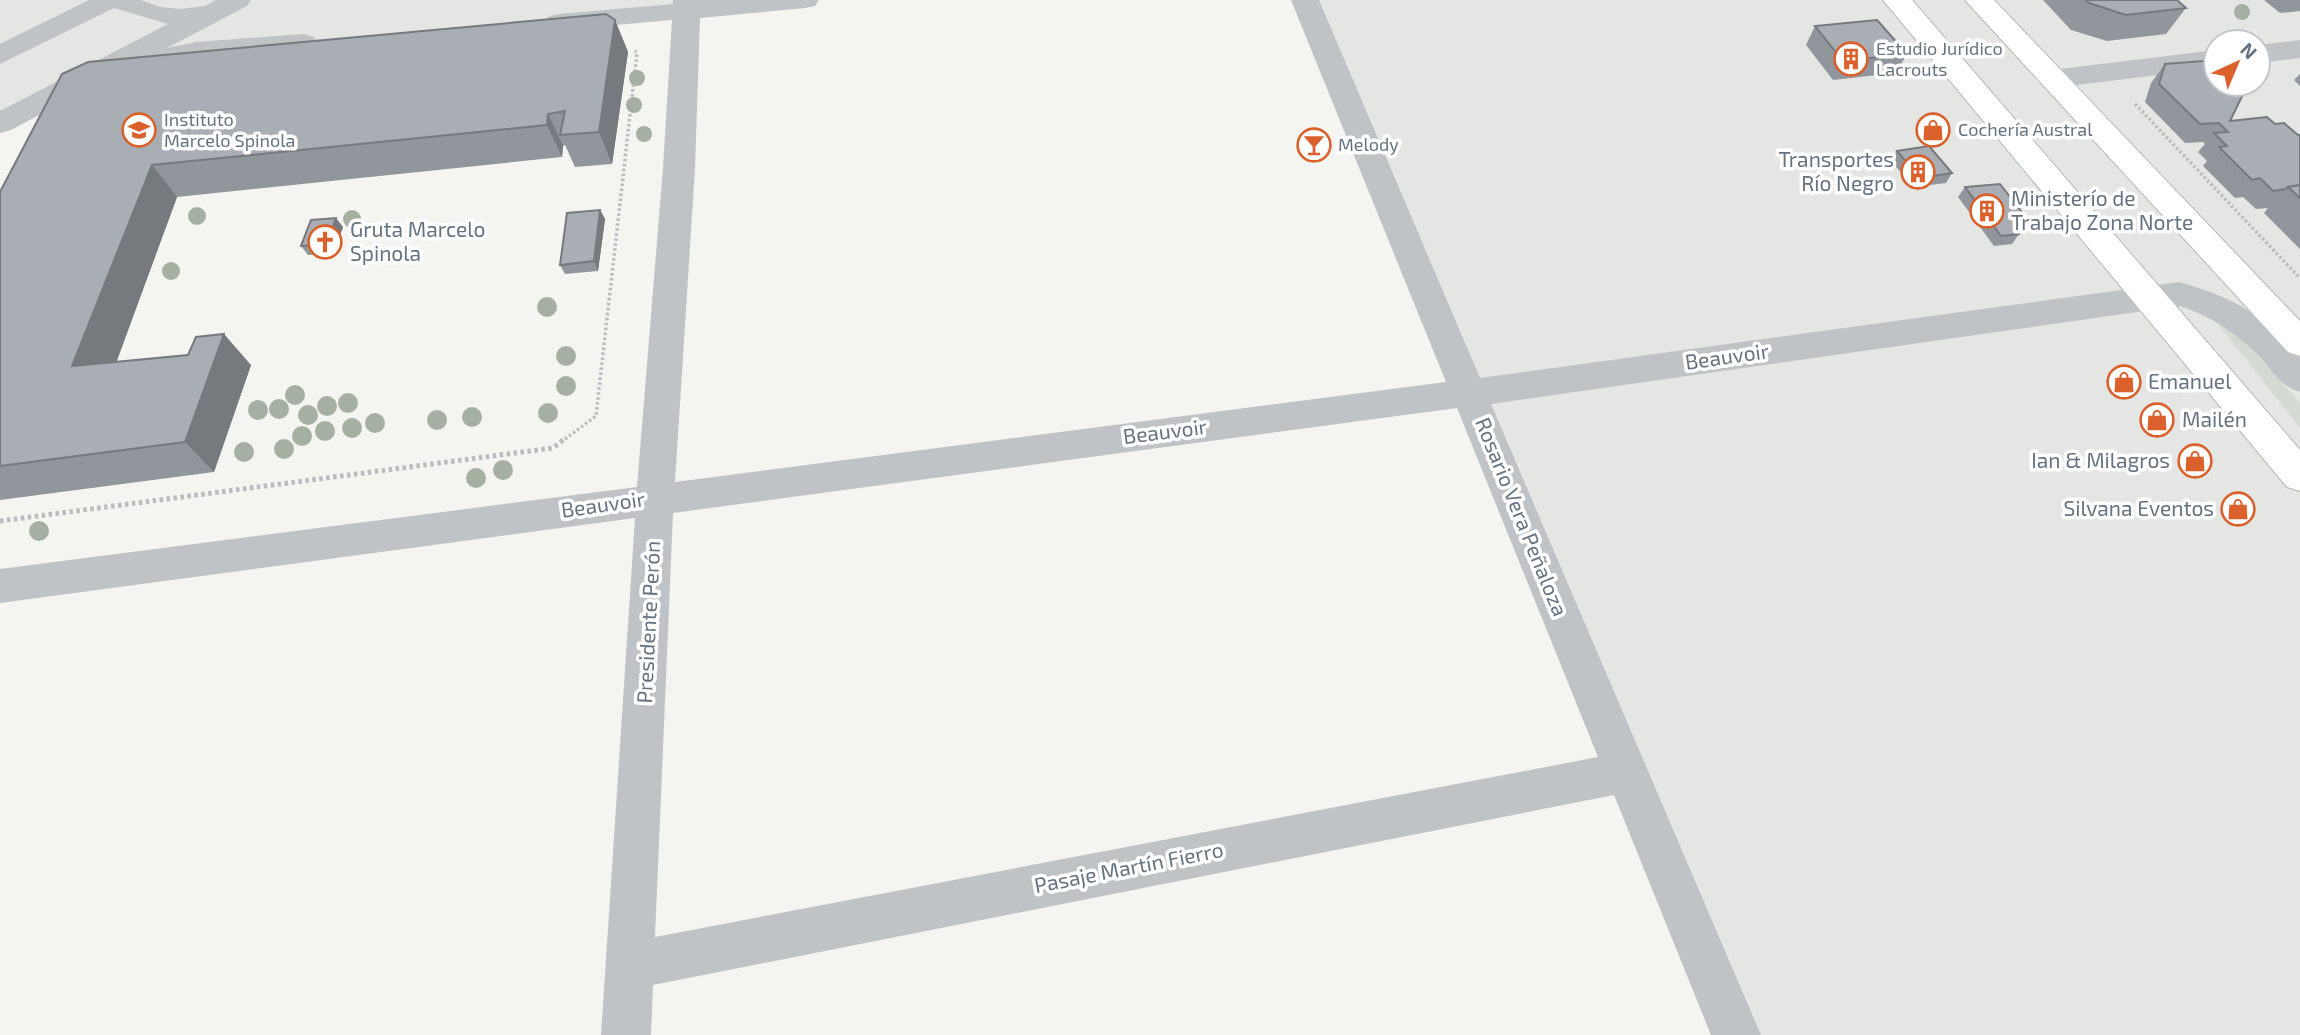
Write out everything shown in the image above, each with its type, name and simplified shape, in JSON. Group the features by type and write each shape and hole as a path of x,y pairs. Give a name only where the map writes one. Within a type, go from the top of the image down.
{"highway":[{"path":"1897,0 2300,476"},
{"path":"1979,0 2300,343"}],"street":[{"path":"0,68 31,51 75,0"},
{"path":"0,55 110,0"},
{"path":"118,0 153,14 172,18 191,17 228,5"},
{"path":"535,24 687,6 805,0"},
{"name":"Rosario Vera Peñaloza","path":"1305,0 1736,1035"},
{"path":"1,122 228,5"},
{"name":"Presidente Perón","path":"626,1035 632,965 655,498 679,168 687,6"},
{"path":"89,77 141,61 187,53 328,41"},
{"path":"2272,52 2300,49"},
{"path":"2052,79 2202,61"},
{"name":"Beauvoir","path":"0,586 1470,393 2179,294 2205,300 2229,312 2264,339 2300,379"},
{"name":"Pasaje Martín Fierro","path":"632,965 1626,772"}],"path":[{"path":"0,521 553,448 596,416 637,53 629,47"},
{"path":"2134,104 2300,278"}],"shaded area":[{"path":"0,0 805,0 196,51 0,123"},
{"path":"1305,0 2300,0 2300,1035 1736,1035"},
{"path":"2214,319 2236,331 2300,403 2300,428"}],"building":[{"path":"2086,0 2177,0 2186,8 2126,15"},
{"path":"606,14 615,20 599,132 560,135 565,111 548,114 547,125 152,165 72,366 188,355 196,337 224,334 185,442 0,466 0,192 62,74 88,62"},
{"path":"1877,20 1907,54 1843,61 1815,26"},
{"path":"2202,61 2202,98 2241,98 2230,121 2267,117 2275,124 2284,123 2300,135 2300,185 2273,191 2260,178 2252,180 2219,147 2227,146 2214,133 2228,132 2219,123 2200,124 2159,84 2165,64"},
{"path":"1929,146 1952,173 1920,178 1897,151"},
{"path":"2000,184 2024,215 2019,234 2001,236 1965,187"},
{"path":"2300,185 2300,198 2288,187"},
{"path":"600,210 594,261 560,265 567,213"},
{"path":"336,218 326,244 301,246 311,220"}],"place":[{"name":"Estudio Jurídico Lacrouts","path":"1851,59"},
{"name":"Instituto Marcelo Spinola","path":"139,130"},
{"name":"Cochería Austral","path":"1933,130"},
{"name":"Melody","path":"1314,145"},
{"name":"Transportes Río Negro","path":"1918,172"},
{"name":"Ministerío de Trabajo Zona Norte","path":"1987,211"},
{"name":"Gruta Marcelo Spinola","path":"325,242"},
{"name":"Emanuel","path":"2124,382"},
{"name":"Mailén","path":"2157,420"},
{"name":"Ian & Milagros","path":"2195,461"},
{"name":"Silvana Eventos","path":"2238,509"}]}
